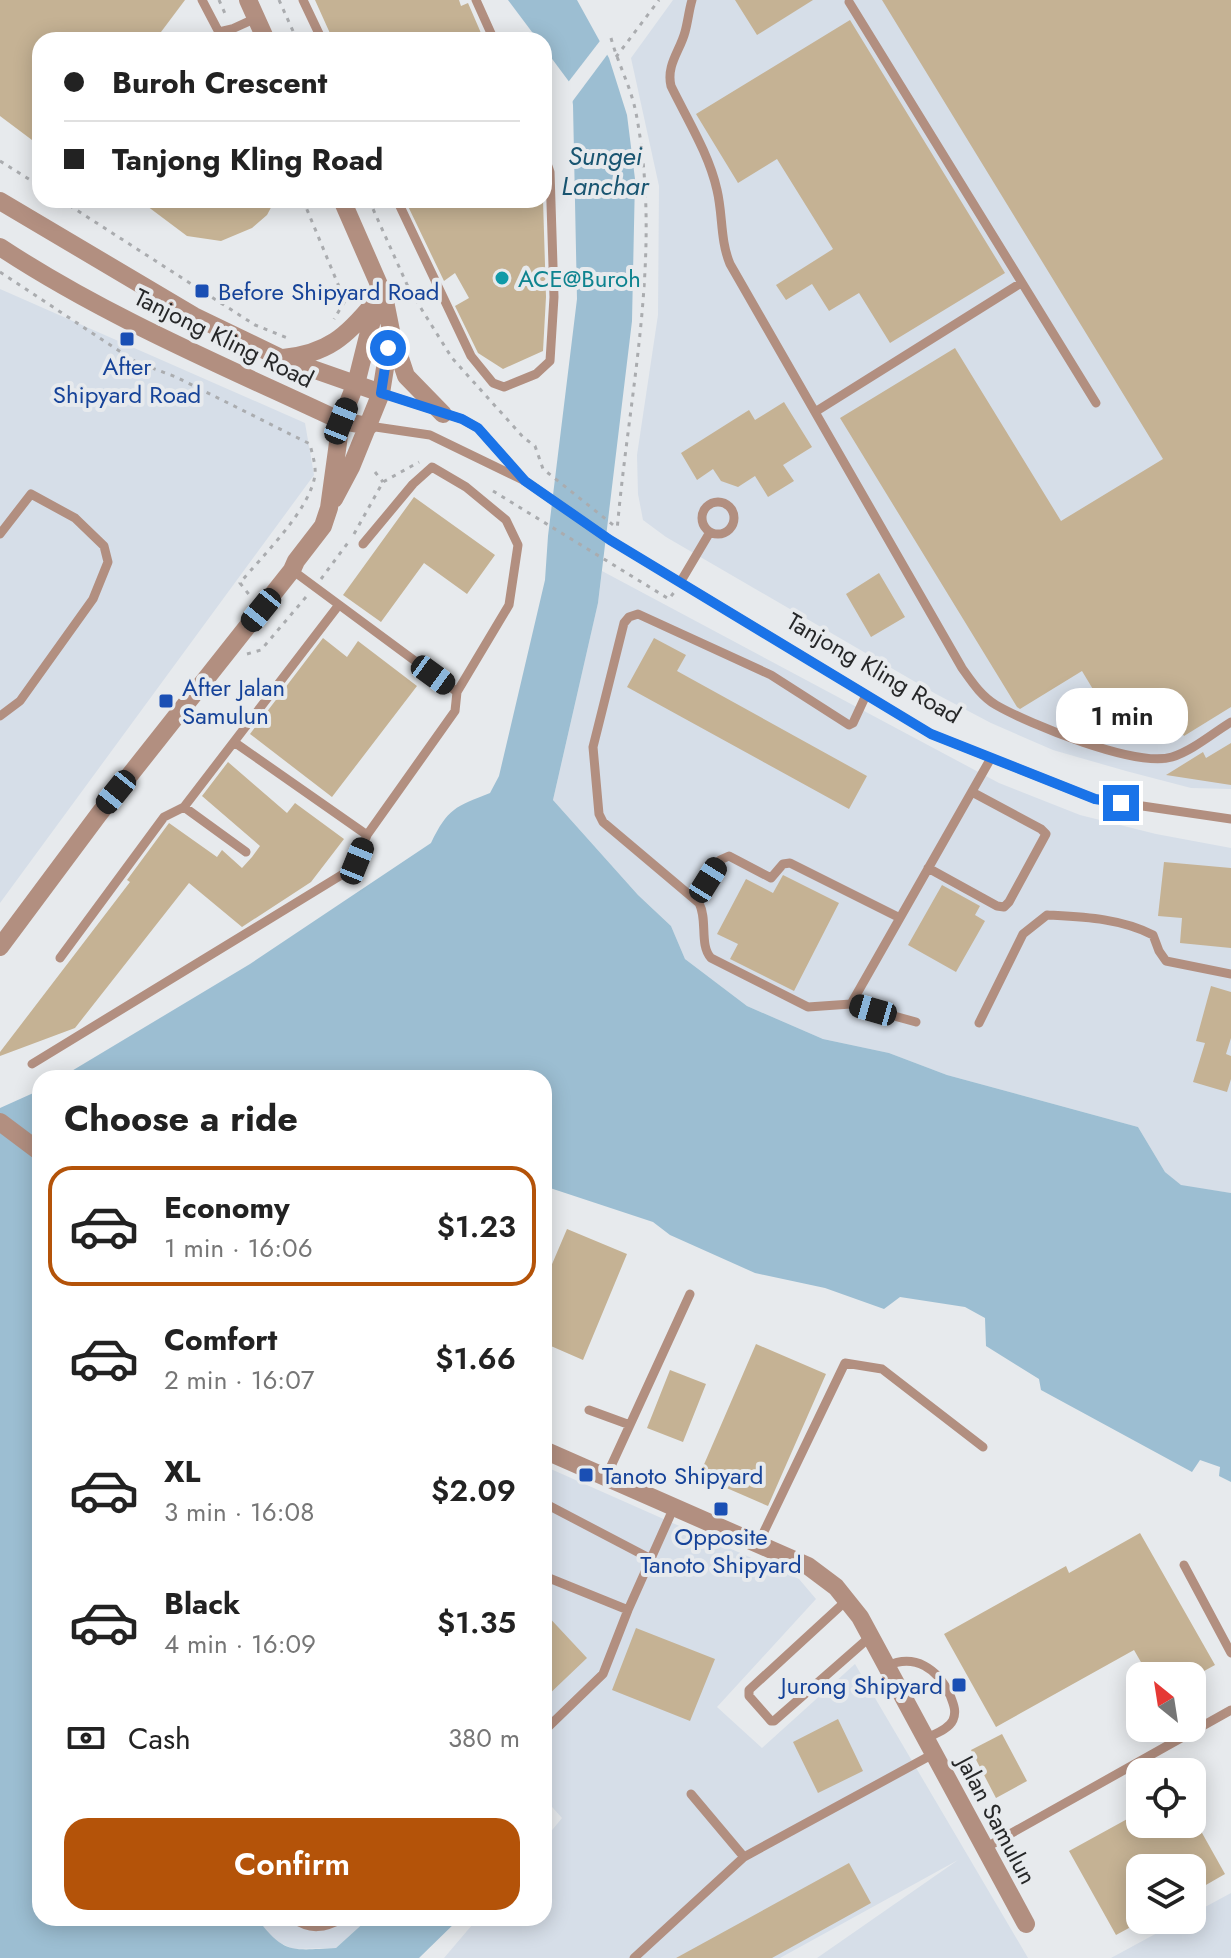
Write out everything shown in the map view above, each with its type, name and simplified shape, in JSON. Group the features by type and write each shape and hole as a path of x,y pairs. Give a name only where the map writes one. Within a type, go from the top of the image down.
{"street":[{"path":"248,0 262,32"},
{"name":"Tanjong Kling Road","path":"0,201 194,316 281,358 381,393"},
{"path":"345,208 406,376 443,414"},
{"name":"Tanjong Kling Road","path":"0,247 43,275 153,332 341,421 369,426"},
{"path":"329,508 341,421 355,386 378,295"},
{"name":"Tanjong Kling Road","path":"281,358 312,354 330,346 378,295"},
{"path":"0,947 99,814 261,610 323,526 381,393 391,331"},
{"path":"0,1122 32,1146"},
{"name":"Jalan Samulun","path":"552,1453 808,1566 836,1587 871,1636 1026,1924"}],"lane":[{"path":"202,0 219,32"},
{"path":"303,0 315,32"},
{"path":"476,0 490,32"},
{"path":"692,0 685,34 670,66 671,86 712,173 730,264 978,691 994,704 1062,737 1134,756 1174,757 1231,722"},
{"path":"849,2 1096,403"},
{"path":"227,32 256,18"},
{"path":"401,208 471,356 493,383 504,387 536,374 550,361 554,297 551,208"},
{"path":"815,412 1021,283"},
{"name":"Tanjong Kling Road","path":"381,393 462,419 478,428 525,481"},
{"name":"Tanjong Kling Road","path":"369,426 430,435 525,481 613,542 931,734 1095,799 1231,819"},
{"path":"32,1064 348,871 355,865 367,835 455,711 457,692 509,605 518,545 506,520 466,487 432,467 413,484 363,544"},
{"path":"0,534 31,494 75,518 104,546 108,562 93,599 20,701 0,716"},
{"path":"681,581 710,532"},
{"path":"292,570 457,692"},
{"path":"60,958 164,817 184,807 338,606"},
{"path":"866,695 853,723 849,725 771,675 638,614 629,617 624,623 593,747 599,814 603,822 695,899 704,913 706,952 711,958 808,1007 851,1004 916,1022"},
{"path":"234,742 367,835"},
{"path":"851,1004 991,758"},
{"path":"928,868 997,906 1004,907 1009,902 1046,834 972,792"},
{"path":"184,807 246,852"},
{"path":"695,899 720,860 729,856 771,878 783,864 790,863 900,918"},
{"path":"979,1023 1023,934 1047,915 1098,918 1141,929 1153,935 1166,961 1231,974"},
{"path":"606,1477 690,1294"},
{"path":"758,1544 845,1363 882,1369 983,1447"},
{"path":"589,1410 630,1425"},
{"path":"552,1507 651,1559"},
{"path":"552,1723 603,1674 674,1507"},
{"path":"1184,1565 1231,1653"},
{"path":"552,1579 628,1610"},
{"path":"847,1600 749,1690 749,1696 774,1721 871,1636"},
{"name":"Jalan Samulun","path":"887,1666 904,1660 914,1662 927,1666 944,1682 955,1707 954,1718 931,1745"},
{"path":"985,1848 1231,1710"},
{"path":"634,1958 744,1857 931,1745"},
{"path":"691,1794 744,1857"},
{"path":"303,1926 327,1926"}],"path":[{"path":"279,0 293,32"},
{"path":"616,57 659,0"},
{"path":"611,38 636,109 647,219 647,279 641,341 613,542"},
{"path":"0,161 32,181"},
{"path":"73,208 255,325 286,338 297,339"},
{"path":"306,208 345,301 334,320"},
{"path":"0,272 136,362 176,377 310,444 316,471 310,492 240,583 261,610"},
{"path":"248,654 261,650 315,588 354,535 383,482 415,463 427,460"},
{"path":"375,472 383,482"},
{"path":"491,490 669,599 681,581"}],"shaded area":[{"path":"673,0 1231,0 1231,789 1191,788 1126,771 1053,750 991,723 666,537 643,520 638,494 637,455 658,315 659,186 631,58"},
{"path":"0,289 305,423 314,475 0,903"},
{"path":"602,571 999,783 1080,815 1231,848 1231,1193 1181,1186 1165,1172 1138,1127 947,1075 889,1053 823,1039 747,1006 685,959 671,926 638,895 553,800 598,603"},
{"path":"552,1470 799,1579 816,1599 717,1707 762,1748 855,1664 1028,1958 817,1958 958,1860 780,1958 444,1958 471,1926 552,1926 552,1830 562,1818 552,1807"},
{"path":"1231,1893 1231,1958 1111,1958 1155,1934 1206,1934 1206,1906"},
{"path":"263,1926 360,1926 336,1948 293,1949 272,1939"}],"water":[{"name":"Sungei Lanchar","path":"508,0 577,0 609,58 627,115 635,179 632,321 598,603 553,800 638,895 671,926 685,959 747,1006 823,1039 889,1053 947,1075 1138,1127 1165,1172 1181,1185 1231,1193 1231,1482 1219,1476 1220,1467 1200,1460 1192,1472 1041,1390 1039,1379 986,1346 985,1318 965,1307 900,1297 884,1309 825,1288 755,1273 670,1235 653,1222 552,1189 552,1070 73,1070 250,964 431,843 448,815 460,806 490,793 499,776 545,580 577,299 570,83 552,59 552,32 532,32"},
{"path":"32,1094 32,1926 263,1926 275,1939 290,1948 309,1949 336,1948 360,1926 452,1926 419,1958 0,1958 0,1108"}],"pier":[{"path":"603,37 610,51 569,106 566,85"}],"building":[{"path":"0,0 185,0 161,32 32,32 32,140 0,116"},
{"path":"315,0 459,0 461,6 468,3 481,32 329,32"},
{"path":"735,0 813,0 757,35"},
{"path":"882,0 1231,0 1231,707 1184,736 1161,698 1115,726 1082,671 1020,709 1017,707 840,418 955,348 1061,521 1163,459"},
{"path":"850,20 1005,273 890,343 859,293 829,311 812,284 786,300 776,285 833,249 777,159 738,183 696,114"},
{"path":"150,208 271,208 252,228 221,241 187,236"},
{"name":"ACE@Buroh","path":"409,208 543,208 546,297 543,351 503,369 478,353 455,306 469,298 455,273 444,281"},
{"path":"784,402 812,447 783,465 794,481 768,497 755,476 738,487 721,481 713,469 697,480 681,453 749,410 755,420"},
{"path":"414,497 495,555 467,594 424,563 381,622 343,595"},
{"path":"879,573 905,617 871,637 846,594"},
{"path":"323,638 347,657 358,641 417,686 332,797 250,734"},
{"path":"654,638 686,655 677,671 867,776 849,809 627,687"},
{"path":"1231,743 1231,785 1166,775 1203,752 1206,758"},
{"path":"228,762 287,813 295,803 344,839 311,882 242,927 189,883 75,1028 0,1056 130,882 127,880 169,823 217,857 222,850 242,868 252,857 260,846 202,796"},
{"path":"1164,862 1231,868 1231,948 1180,943 1182,918 1158,916"},
{"path":"783,875 839,903 794,991 730,959 738,944 717,934 746,879 773,893"},
{"path":"942,885 980,906 975,915 985,921 956,972 908,945"},
{"path":"1211,986 1231,992 1231,1038 1226,1054 1231,1056 1231,1079 1227,1092 1193,1082 1205,1043 1196,1041"},
{"path":"567,1229 627,1254 583,1360 552,1346 552,1264"},
{"path":"756,1344 826,1374 768,1506 699,1476"},
{"path":"670,1370 706,1384 683,1442 647,1428"},
{"path":"1140,1533 1215,1665 1206,1670 1206,1662 1141,1662 1134,1650 996,1727 944,1634 1066,1566 1069,1573"},
{"path":"552,1621 587,1658 552,1691"},
{"path":"636,1628 715,1659 690,1721 612,1690"},
{"path":"838,1719 863,1771 818,1793 793,1742"},
{"path":"1002,1734 1027,1781 996,1798 971,1750"},
{"path":"1126,1820 1126,1838 1205,1838 1225,1874 1206,1885 1206,1854 1126,1854 1126,1930 1116,1935 1069,1851"},
{"path":"849,1863 871,1903 772,1958 676,1958"}],"place":[{"name":"ACE@Buroh","path":"502,278"},
{"name":"Before Shipyard Road","path":"202,291"},
{"name":"After Shipyard Road","path":"127,339"},
{"name":"After Jalan Samulun","path":"166,701"},
{"name":"Tanoto Shipyard","path":"586,1475"},
{"name":"Opposite Tanoto Shipyard","path":"721,1509"},
{"name":"Jurong Shipyard","path":"959,1685"}],"route":[{"path":"388,348 381,393 462,419 478,428 525,481 610,540 931,734 1095,799 1121,803"}]}
